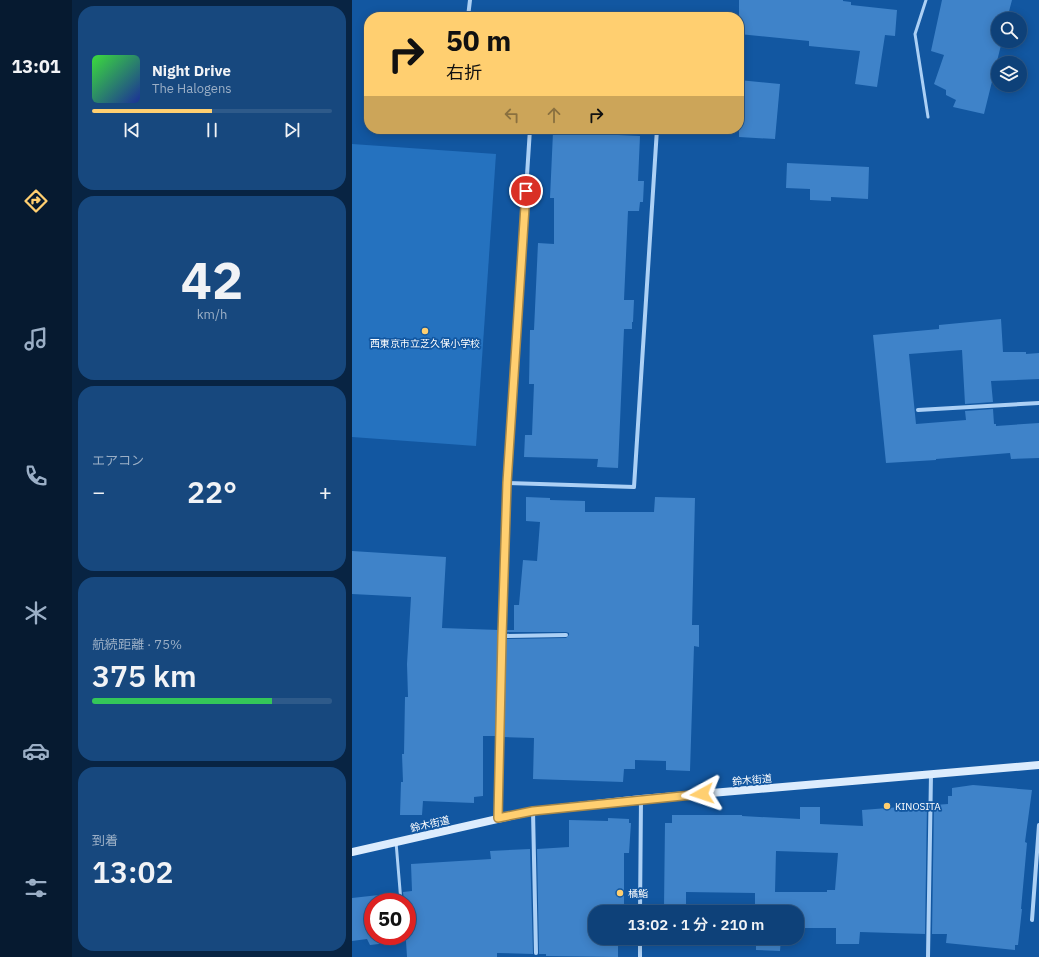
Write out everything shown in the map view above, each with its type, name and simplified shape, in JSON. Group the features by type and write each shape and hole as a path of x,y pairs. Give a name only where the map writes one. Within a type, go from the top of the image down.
{"main road":[{"name":"鈴木街道","path":"352,852 533,811 641,799 1039,765"}],"street":[{"path":"469,12 470,0"},
{"path":"498,818 507,483 530,134"},
{"path":"507,483 634,487 658,134"},
{"path":"918,410 1039,403"},
{"path":"502,636 566,635"},
{"path":"928,957 931,774"},
{"path":"640,905 641,799"},
{"path":"533,811 536,953"},
{"path":"1032,920 1039,825"},
{"path":"640,945 640,957"}],"lane":[{"path":"926,0 915,34 928,117"},
{"path":"396,842 400,893"}],"shaded area":[{"name":"西東京市立芝久保小学校","path":"352,144 496,154 476,446 352,437"}],"building":[{"path":"739,0 843,0 851,2 851,5 897,10 895,36 885,35 877,87 855,84 860,51 809,46 809,41 744,34 744,12 739,12"},
{"path":"942,0 1012,0 1009,12 991,12 991,48 1000,48 998,56 991,56 991,86 984,114 953,107 956,100 946,95 946,90 934,84 944,55 931,51"},
{"path":"744,80 780,84 775,139 739,137 739,134 744,134"},
{"path":"553,134 640,136 638,181 644,181 643,202 640,202 639,211 628,211 624,300 634,300 632,329 624,329 618,468 597,467 598,459 524,457 525,435 532,435 534,384 529,384 530,330 534,330 538,243 554,244 554,198 550,198"},
{"path":"787,163 869,167 868,199 831,197 831,201 810,200 810,189 786,188"},
{"path":"1001,319 1003,352 1026,352 1026,354 1039,353 1039,379 991,381 993,402 965,404 962,350 909,354 916,424 966,420 965,411 993,409 994,424 996,424 996,426 1039,423 1039,458 1011,459 1010,453 886,463 873,335 939,329 939,325"},
{"path":"526,497 550,498 550,500 585,501 585,512 654,512 655,497 695,498 692,625 699,625 699,647 694,646 690,771 666,770 666,761 635,760 635,769 624,769 623,782 533,779 534,738 503,737 505,639 566,638 569,635 569,633 566,632 506,632 506,630 514,630 514,605 519,605 523,560 537,561 540,522 526,521"},
{"path":"352,551 446,557 442,628 499,630 496,736 483,736 483,796 474,797 474,803 423,801 422,815 400,815 401,782 403,782 402,754 404,754 405,697 408,697 407,664 411,597 352,594"},
{"path":"973,785 1032,790 1025,842 1027,843 1022,909 1018,945 1015,945 1015,950 946,943 947,934 932,934 934,805 948,804 948,796 952,796 952,788"},
{"path":"927,805 925,934 860,932 859,944 836,944 836,928 804,928 804,905 755,905 755,893 686,892 686,905 664,905 665,823 672,823 672,815 742,815 800,819 800,807 820,807 820,824 863,826 862,810","holes":["776,851 838,853 835,890 827,890 827,892 775,892"]},
{"path":"608,818 629,819 629,823 631,823 629,853 624,853 624,905 588,905 588,945 618,945 618,957 546,956 546,954 539,954 537,849 569,847 569,820 608,821"},
{"path":"530,849 533,954 497,953 497,957 407,957 406,945 416,945 416,893 403,892 412,891 411,864 491,859 490,851"},
{"path":"364,897 364,939 352,941 352,898"},
{"path":"756,945 780,945 780,951 756,950"}],"place":[{"name":"西東京市立芝久保小学校","path":"425,331"},
{"name":"KINOSITA","path":"887,806"},
{"name":"橘鮨","path":"620,893"}],"route":[{"path":"526,191 507,483 498,818 533,811 702,794"}]}
